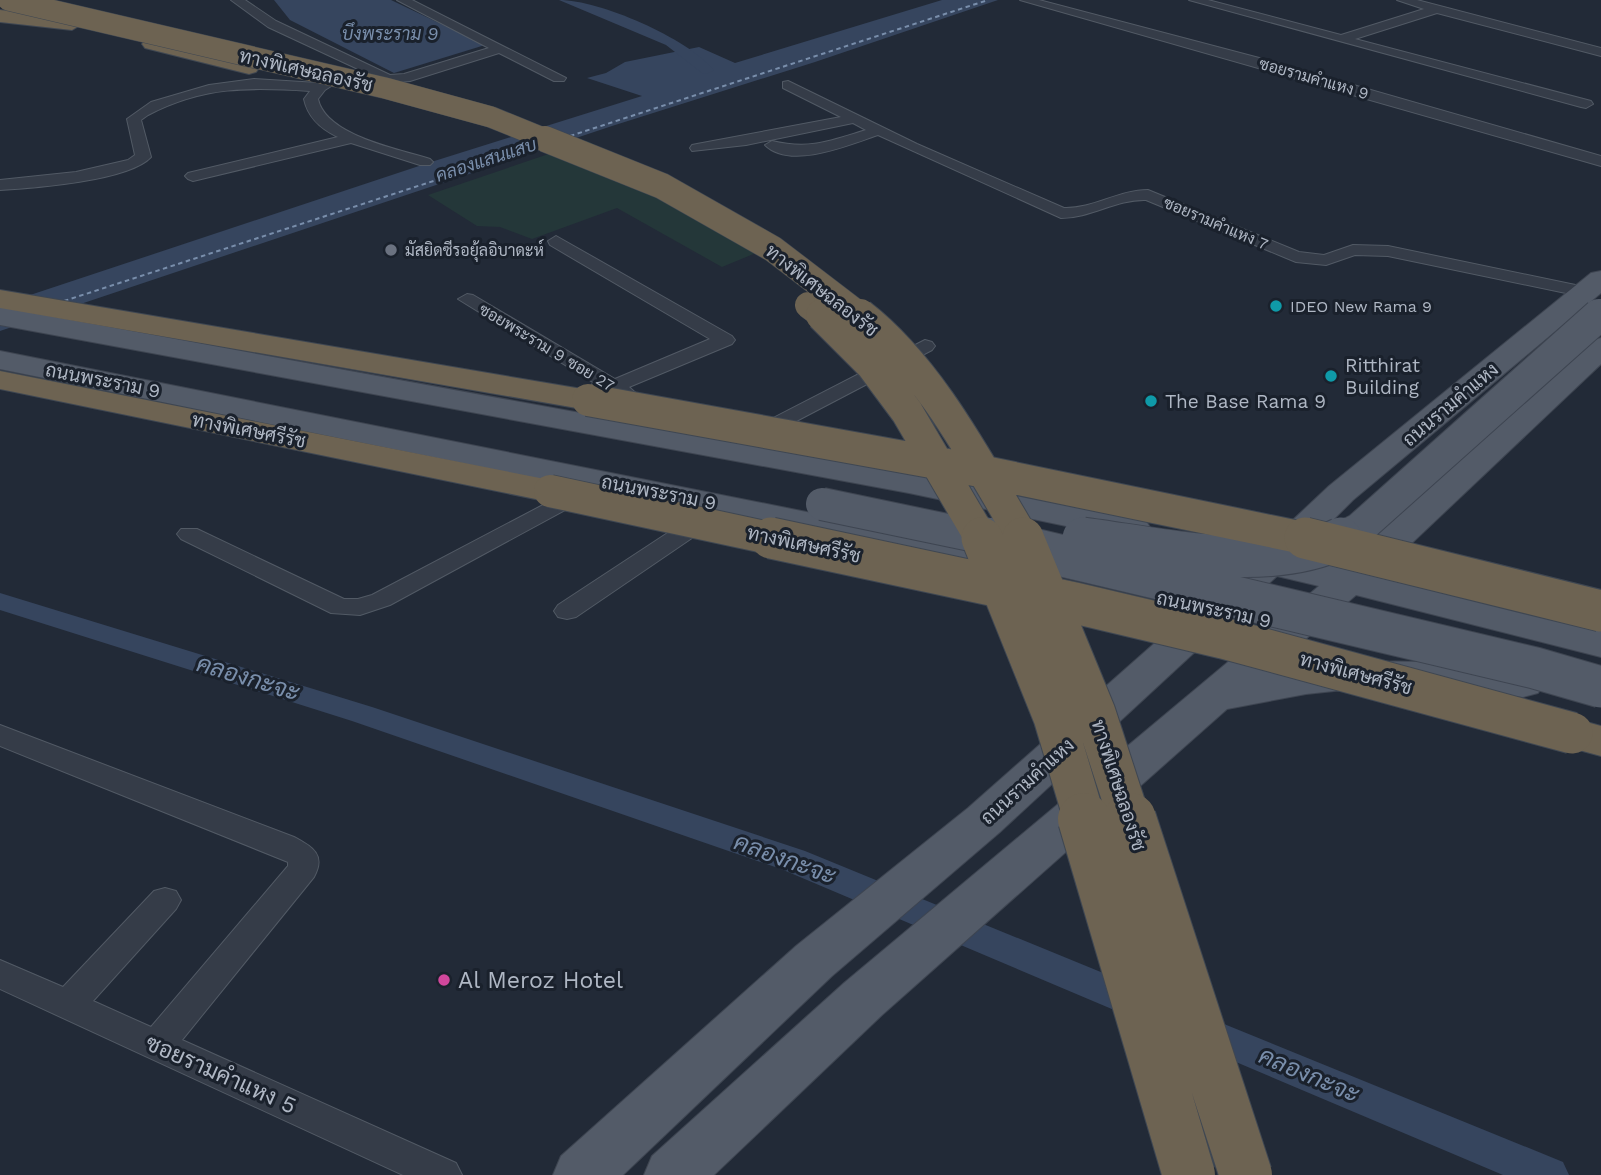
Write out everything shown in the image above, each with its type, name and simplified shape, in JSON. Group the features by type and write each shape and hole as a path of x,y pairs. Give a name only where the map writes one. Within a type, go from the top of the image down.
{"highway":[{"name":"ทางพิเศษฉลองรัช","path":"8,0 385,88 504,122 662,186 773,249 867,321 906,362 948,414 1024,540 1095,713 1246,1175"},
{"name":"ทางพิเศษฉลองรัช","path":"0,8 374,100 462,124 554,157 641,195 744,256 832,324 872,365 907,412 980,534 1054,717 1189,1175"},
{"path":"0,16 72,24"},
{"path":"0,299 781,434 1056,485 1281,532 1601,611"},
{"name":"ทางพิเศษศรีรัช","path":"0,380 645,511 1075,603 1251,645 1601,741"}],"main road":[{"name":"ถนนรามคำแหง","path":"582,1175 814,961 984,820 1270,562 1341,493 1596,295"},
{"path":"1079,528 1226,555 1277,554 1321,547 1359,529 1596,295"},
{"name":"ถนนพระราม 9","path":"0,316 727,449 1079,528 1601,664"},
{"name":"ถนนพระราม 9","path":"0,334 1270,562 1601,644"},
{"path":"673,1175 863,999 1293,626 1350,580 1601,347"},
{"name":"ถนนพระราม 9","path":"0,348 808,501 1044,550 1521,665 1601,687"},
{"name":"ถนนพระราม 9","path":"0,360 725,505 1113,587 1293,626 1601,704"},
{"path":"1079,528 1224,526 1287,518 1341,493"},
{"path":"1408,525 1418,545 1457,580 1552,632"},
{"path":"1113,587 1150,631 1153,642 1149,669"},
{"path":"1210,698 1302,680 1361,674 1440,673 1524,683"}],"street":[{"path":"237,0 272,24 388,79 398,79 498,49"},
{"path":"403,0 559,78"},
{"path":"1195,0 1586,104"},
{"path":"1403,0 1601,52"},
{"name":"ซอยรามคำแหง 9","path":"1030,1 1258,62 1601,160"},
{"path":"1341,39 1436,9"},
{"path":"377,73 339,79 320,88 311,99 315,116 328,127 353,138 425,162"},
{"path":"0,185 103,172 135,164 143,157 134,119 160,102 243,84 320,88"},
{"name":"ซอยรามคำแหง 7","path":"788,85 1015,194 1061,213 1073,214 1127,196 1148,195 1296,257 1326,260 1353,250 1379,250 1596,295"},
{"path":"697,148 746,141 856,118"},
{"path":"772,145 779,149 800,151 880,130"},
{"path":"193,176 353,138"},
{"path":"556,241 725,340 615,386"},
{"name":"ซอยพระราม 9 ซอย 27","path":"467,299 615,386 635,401 625,431"},
{"path":"727,449 925,346"},
{"path":"189,534 340,607 360,607 381,600 602,480"},
{"path":"567,611 725,505"},
{"path":"0,735 283,845 304,856 303,869 157,1045"},
{"path":"68,1005 165,900"},
{"name":"ซอยรามคำแหง 5","path":"0,974 443,1175"}],"shaded area":[{"path":"587,141 680,185 780,243 722,267 617,208 532,239 500,227 477,226 428,195"}],"water":[{"name":"บึงพระราม 9","path":"274,0 391,0 485,45 394,73 290,20"},
{"name":"คลองแสนแสบ","path":"942,0 998,0 0,331 0,305 428,163 642,96 587,78 606,73 625,62 699,47 735,63"}],"waterway":[{"path":"565,0 601,12 671,42 707,70"},
{"name":"คลองกะจะ","path":"0,601 362,714 793,860 1139,1004"},
{"name":"คลองกะจะ","path":"1197,1029 1549,1175"}],"ferry route":[{"path":"570,136 988,0"},
{"path":"64,301 535,148"}],"place":[{"name":"มัสยิดซีรอยุ้ลอิบาดะห์","path":"391,250"},
{"name":"IDEO New Rama 9","path":"1276,306"},
{"name":"Ritthirat Building","path":"1331,376"},
{"name":"The Base Rama 9","path":"1151,401"},
{"name":"Al Meroz Hotel","path":"444,980"}]}
